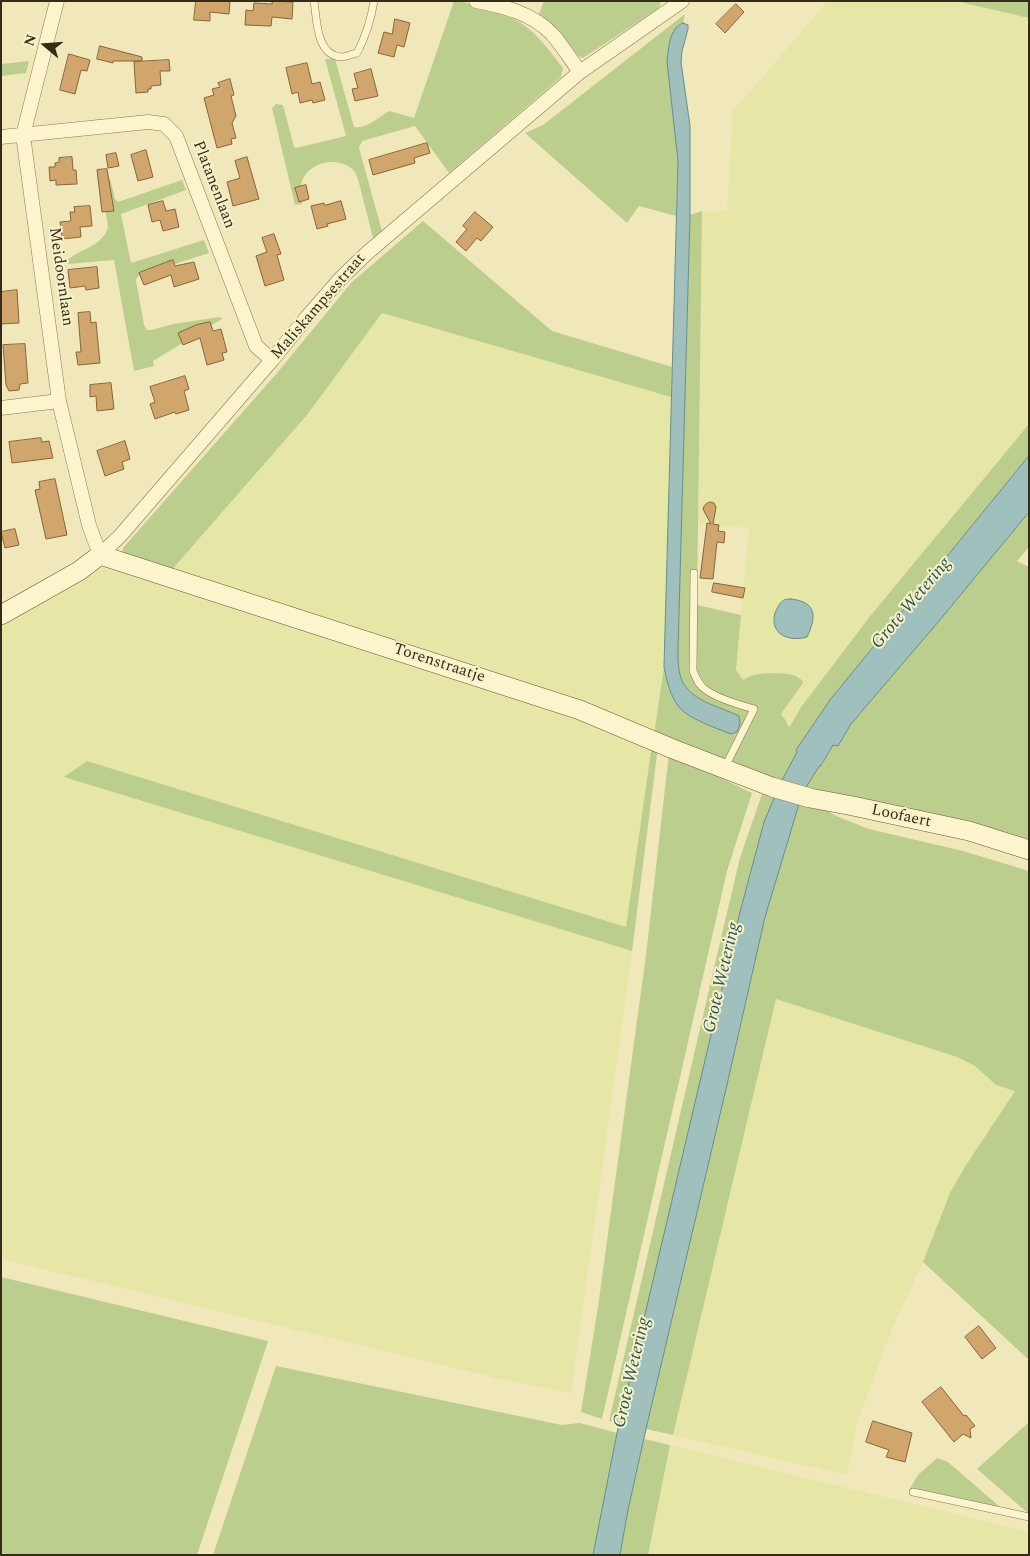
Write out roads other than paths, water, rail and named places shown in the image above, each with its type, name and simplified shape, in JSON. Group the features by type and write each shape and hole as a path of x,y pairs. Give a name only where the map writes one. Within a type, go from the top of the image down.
{"street":[{"name":"Meidoornlaan","path":"57,1 23,135 59,401 89,525 100,555"},
{"path":"476,1 500,5 528,16 551,34 580,72"},
{"name":"Maliskampsestraat","path":"1,615 80,571 120,536 318,304 367,253 580,72 682,1"},
{"name":"Platanenlaan","path":"1,137 148,122 164,124 176,136 256,346 272,360"},
{"path":"1,408 59,401"},
{"name":"Torenstraatje","path":"100,555 580,710 772,787"},
{"name":"Loofaert","path":"772,787 810,798 968,832 1029,850"}],"lane":[{"path":"314,1 322,43 329,54 343,57 356,52 365,38 374,1"},
{"path":"694,573 693,670 697,681 705,690 734,703 754,709 724,769"},
{"path":"913,1492 1029,1518"}],"water":[{"path":"683,23 688,25 681,62 690,126 690,215 678,664 681,678 691,692 706,702 739,716 740,724 737,732 731,734 696,719 679,707 671,693 664,667 678,161 667,61 672,34"},
{"name":"Grote Wetering","path":"1029,456 1029,512 851,724 838,746 833,745 805,789 799,804 765,917 646,1429 620,1555 593,1555 617,1433 740,912 764,822 780,784 797,752 796,750 830,700"},
{"path":"784,600 800,601 810,607 813,617 807,637 788,637 778,632 775,627 775,613 778,606"}]}
